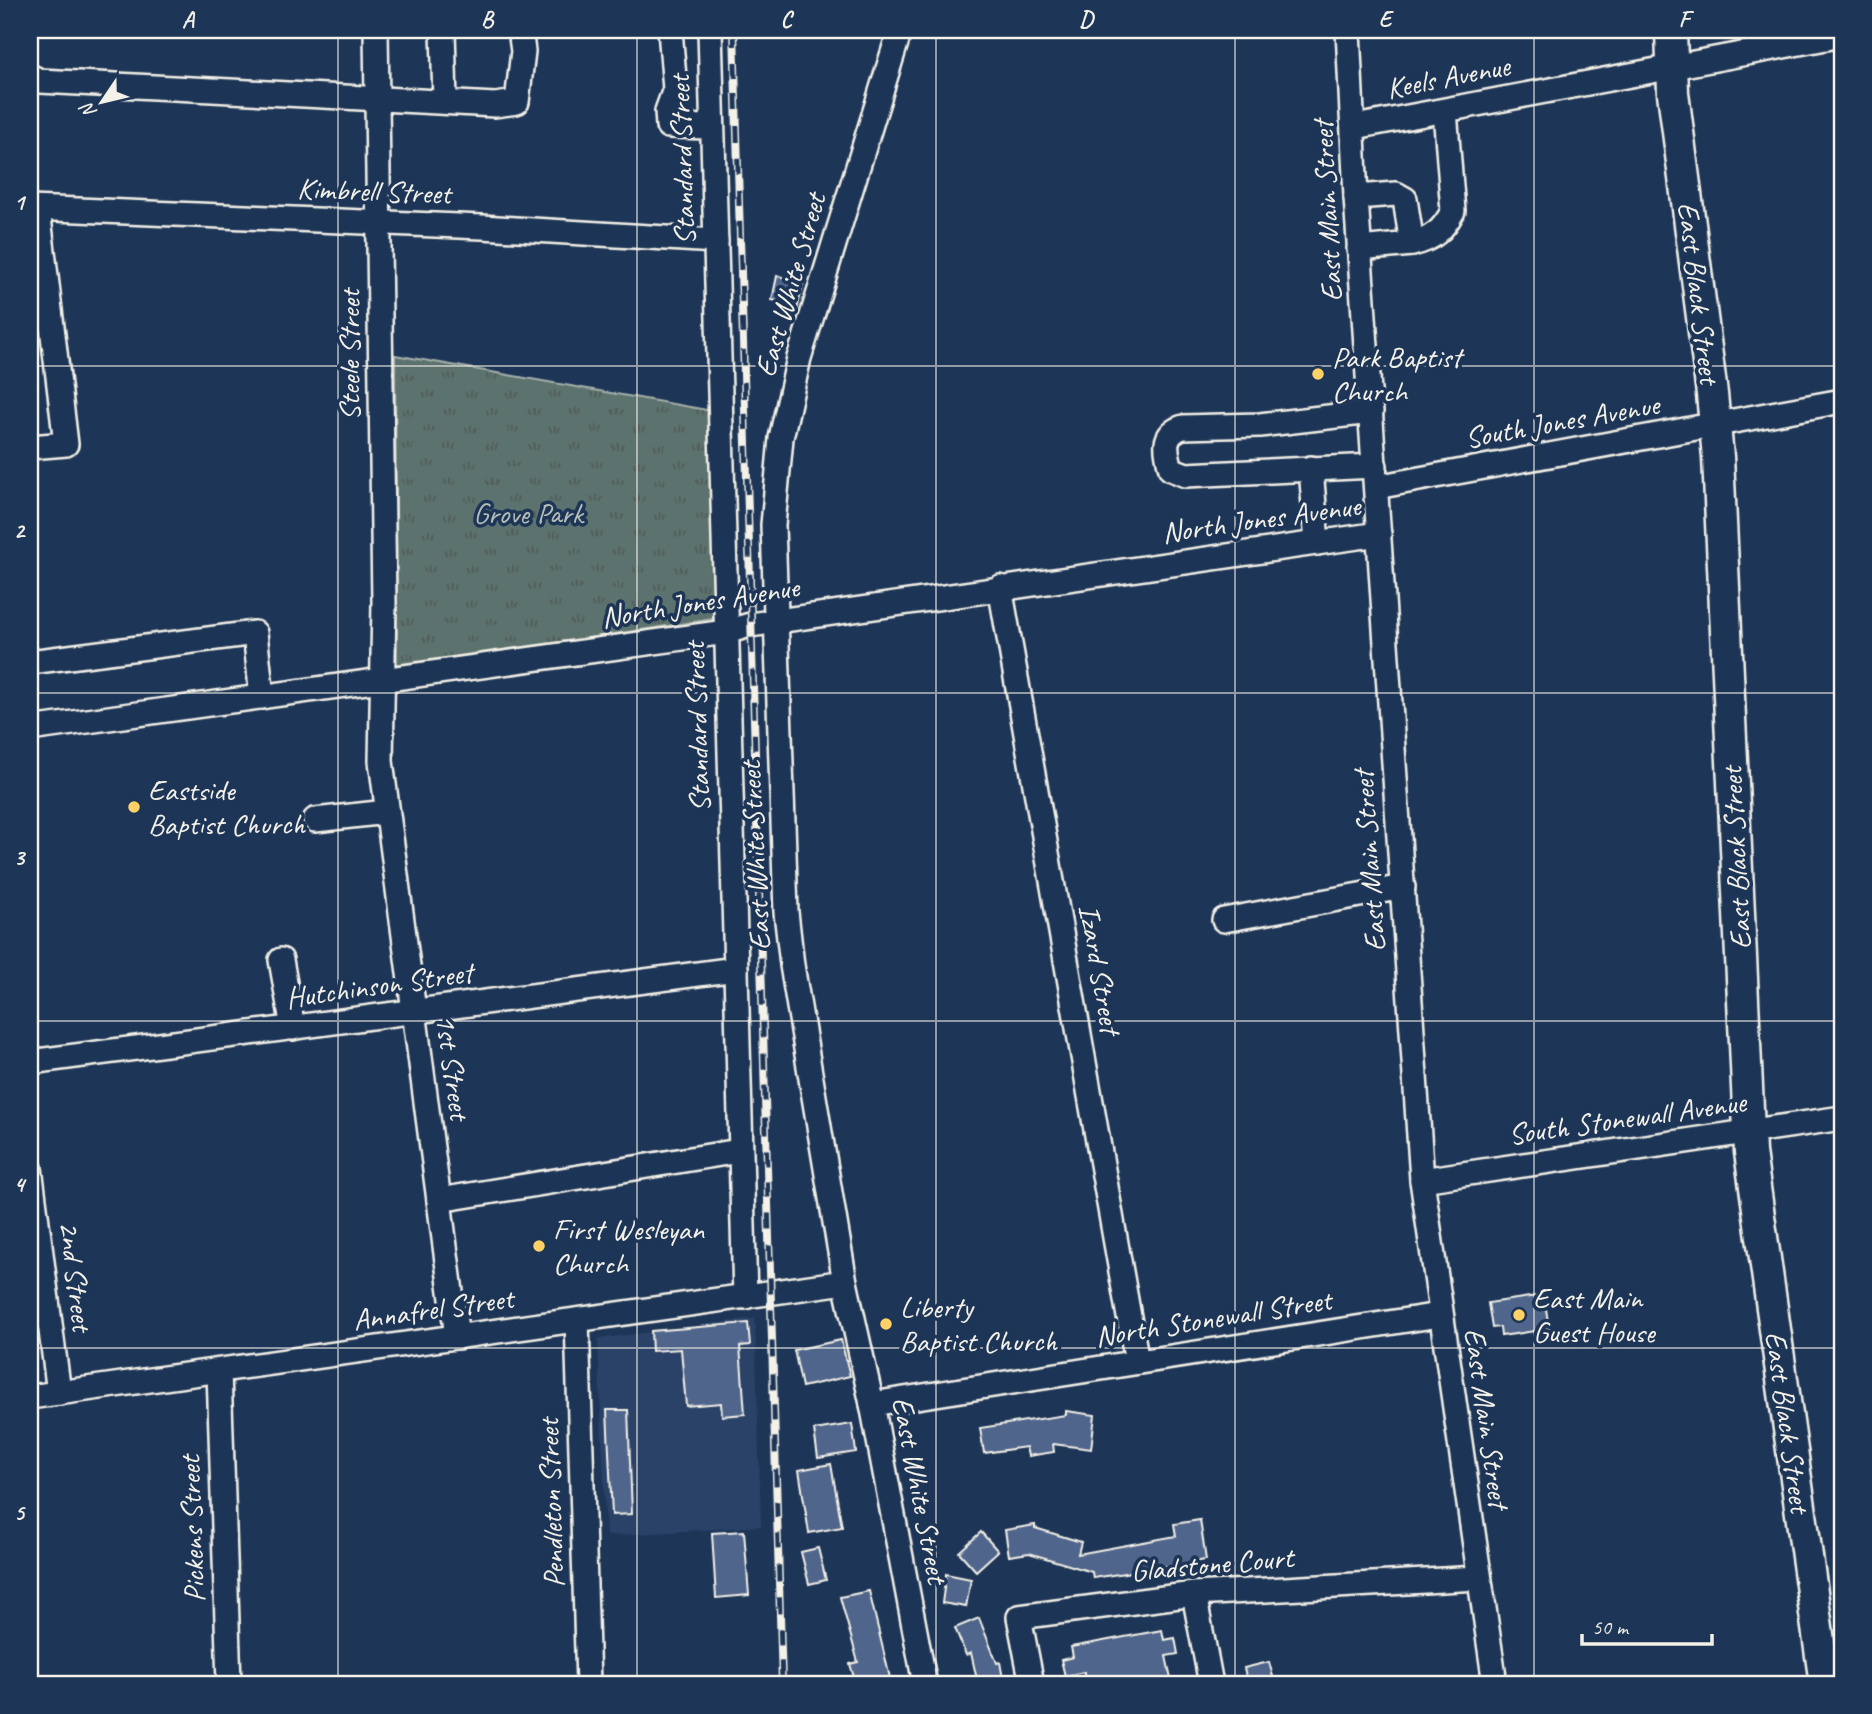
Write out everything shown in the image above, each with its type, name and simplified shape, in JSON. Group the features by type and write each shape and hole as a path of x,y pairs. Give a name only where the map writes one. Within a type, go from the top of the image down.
{"main road":[{"name":"East Black Street","path":"1671,30 1671,66 1715,425 1749,1132 1825,1684"}],"street":[{"name":"Steele Street","path":"376,30 381,223 383,681"},
{"path":"443,30 445,101"},
{"path":"30,76 40,81 495,105 517,102 523,51 520,30"},
{"path":"670,30 675,89 667,111 668,126 712,127"},
{"name":"Standard Street","path":"710,30 745,1297"},
{"name":"East White Street","path":"900,30 799,358 781,438 773,525 788,925 845,1283 872,1404 925,1684"},
{"name":"East Main Street","path":"1348,30 1355,127 1359,249 1422,1181 1439,1315 1495,1684"},
{"name":"Keels Avenue","path":"1355,127 1842,35"},
{"path":"1359,249 1412,244 1431,239 1446,225 1453,211 1445,111"},
{"path":"1356,197 1396,194 1405,199 1412,244"},
{"path":"30,447 66,444 34,208"},
{"name":"Kimbrell Street","path":"34,208 716,241"},
{"name":"South Jones Avenue","path":"1371,412 1260,425 1184,428 1175,430 1167,439 1165,449 1171,469 1186,475 1311,468 1375,477 1715,425 1842,401"},
{"path":"1311,468 1317,543"},
{"name":"North Jones Avenue","path":"30,729 726,632 776,621 1000,587 1380,534"},
{"name":"Izard Street","path":"1000,587 1138,1362"},
{"path":"30,662 254,633 262,697"},
{"name":"1st Street","path":"383,681 381,761 457,1337"},
{"path":"315,820 387,812"},
{"path":"1224,920 1402,887"},
{"path":"281,960 293,1028"},
{"name":"Hutchinson Street","path":"30,1062 736,969"},
{"name":"South Stonewall Avenue","path":"1422,1181 1842,1118"},
{"path":"439,1200 739,1151"},
{"name":"2nd Street","path":"30,1168 59,1393"},
{"name":"Annafrel Street","path":"30,1397 845,1283"},
{"name":"North Stonewall Street","path":"872,1404 1439,1315"},
{"name":"Pendleton Street","path":"577,1320 588,1684"},
{"name":"Pickens Street","path":"219,1371 229,1684"},
{"name":"Gladstone Court","path":"1032,1684 1019,1617 1194,1594 1478,1578"},
{"path":"1194,1594 1212,1684"}],"shaded area":[{"path":"755,1318 761,1526 606,1536 598,1339"}],"green space":[{"name":"Grove Park","path":"395,355 713,411 713,619 397,667"}],"building":[{"path":"788,275 804,279 796,315 779,311 781,302 772,300 777,276 787,278"},
{"name":"East Main Guest House","path":"1544,1295 1549,1329 1501,1336 1500,1327 1492,1328 1488,1303"},
{"path":"748,1323 750,1345 740,1346 745,1414 722,1416 721,1403 686,1406 681,1349 652,1351 651,1331"},
{"path":"841,1340 850,1376 802,1387 794,1350"},
{"path":"607,1410 628,1410 632,1514 612,1515"},
{"path":"1066,1411 1095,1415 1091,1449 1053,1444 1054,1452 1028,1456 1026,1447 984,1453 980,1428 1066,1415"},
{"path":"852,1424 856,1452 818,1458 814,1430"},
{"path":"831,1464 842,1527 809,1533 799,1470"},
{"path":"1200,1520 1206,1560 1093,1578 1092,1572 1029,1553 1009,1556 1005,1530 1035,1525 1035,1528 1081,1542 1078,1554 1176,1536 1174,1524"},
{"path":"744,1531 749,1595 716,1598 712,1533"},
{"path":"981,1532 998,1551 976,1571 959,1552"},
{"path":"818,1548 826,1580 809,1584 801,1552"},
{"path":"946,1574 971,1579 966,1607 942,1603"},
{"path":"869,1591 891,1682 883,1684 856,1684 850,1664 858,1662 840,1597"},
{"path":"979,1618 997,1663 1000,1662 1004,1684 978,1684 971,1653 966,1655 955,1628"},
{"path":"1162,1630 1164,1640 1175,1638 1178,1654 1166,1656 1172,1684 1085,1684 1084,1672 1065,1676 1061,1660 1073,1657 1071,1647"},
{"path":"1269,1662 1275,1684 1248,1684 1244,1668"}],"railway":[{"path":"734,30 782,1684"}],"place":[{"name":"Park Baptist Church","path":"1318,374"},
{"name":"Eastside Baptist Church","path":"134,807"},
{"name":"First Wesleyan Church","path":"539,1246"},
{"name":"East Main Guest House","path":"1519,1315"},
{"name":"Liberty Baptist Church","path":"886,1324"}]}
